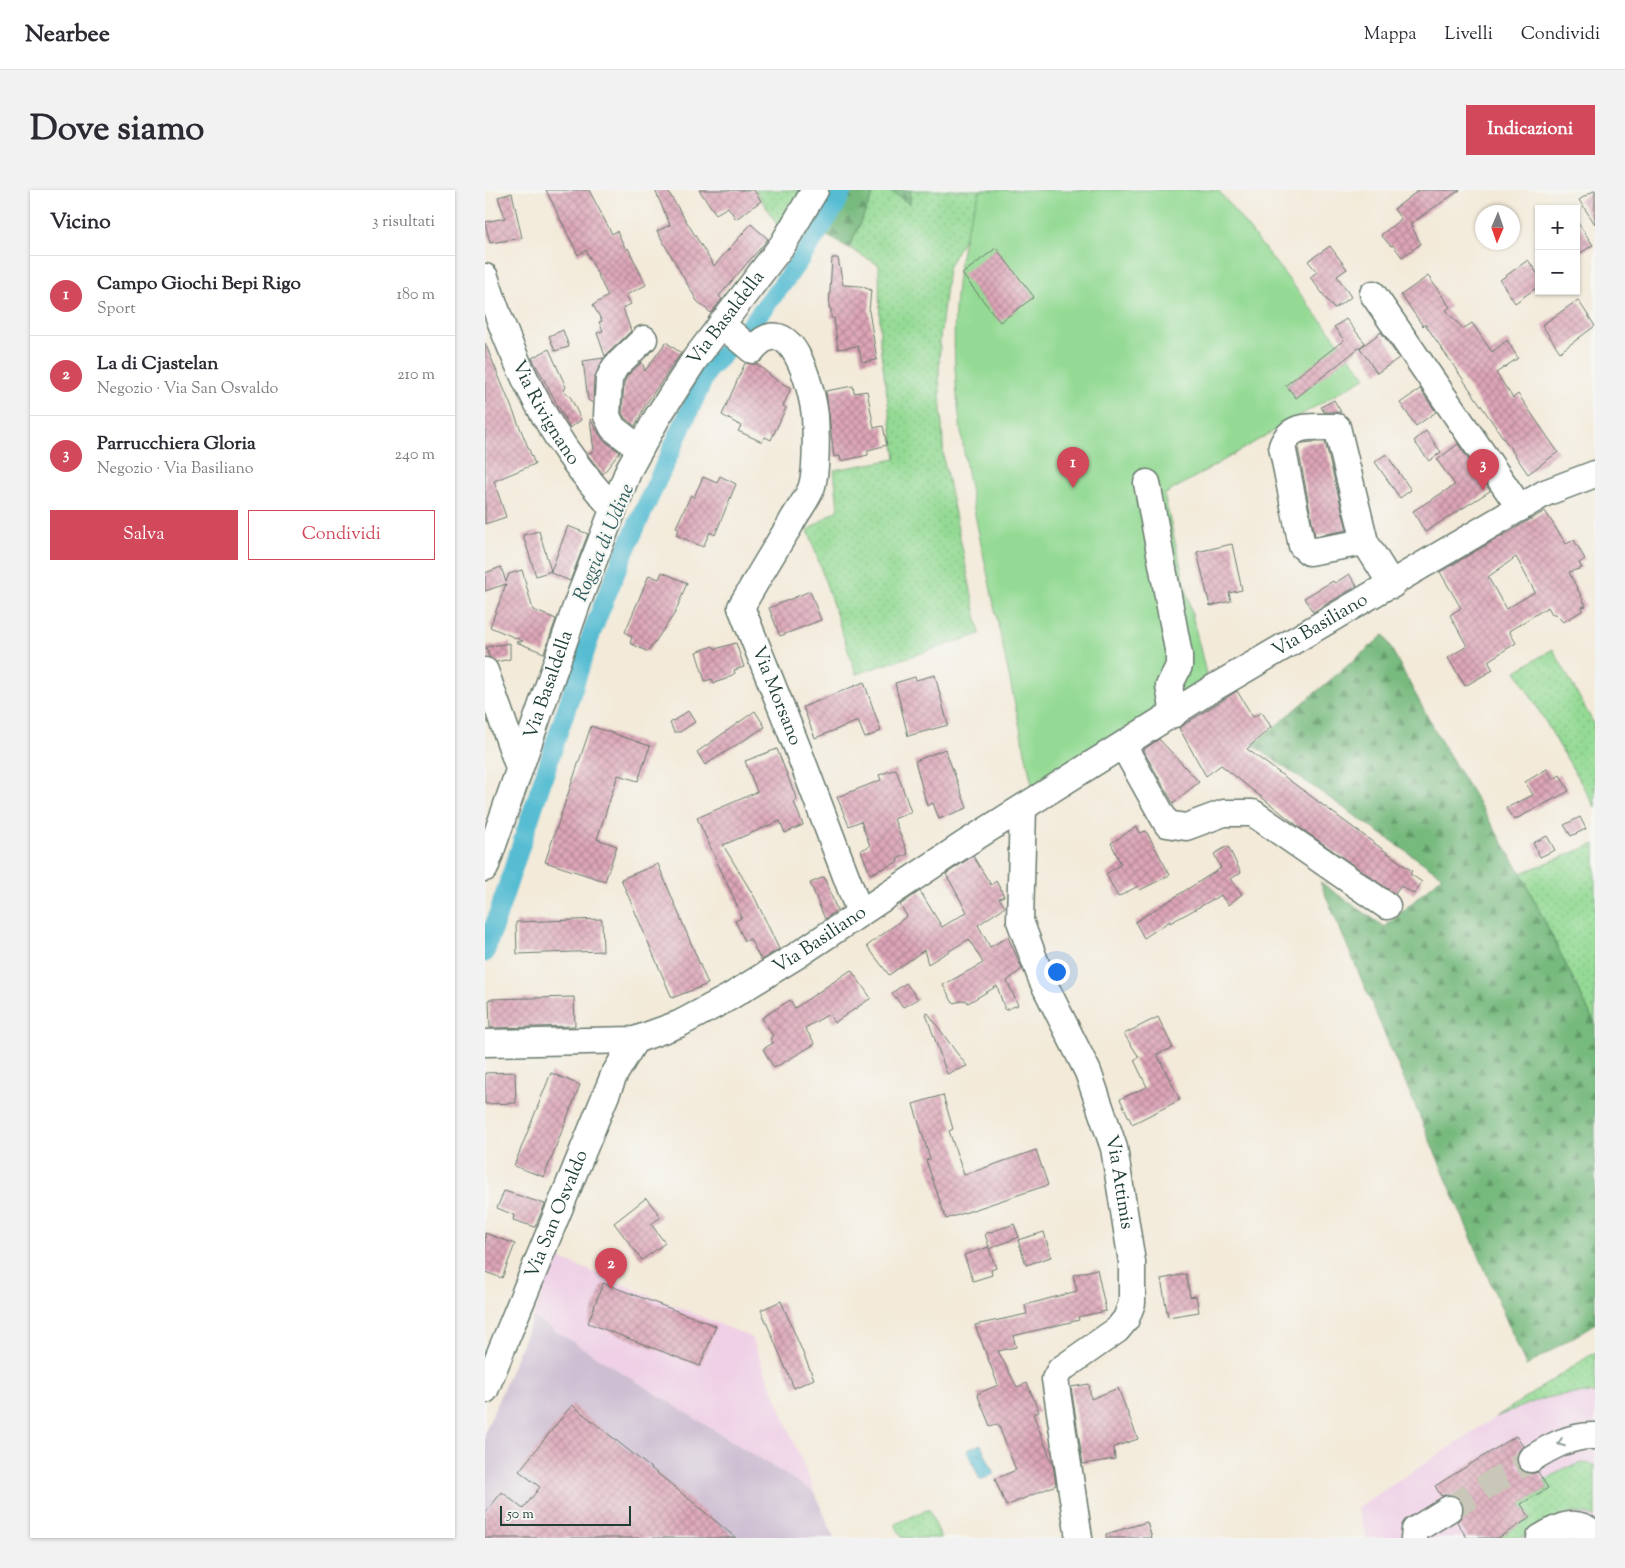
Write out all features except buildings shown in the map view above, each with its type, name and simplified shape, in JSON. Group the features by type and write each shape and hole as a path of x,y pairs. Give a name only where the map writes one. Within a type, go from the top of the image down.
{"street":[{"name":"Via Basaldella","path":"485,868 519,768 629,468 695,359 734,334 815,190"},
{"name":"Via Rivignano","path":"485,277 508,344 541,406 576,464 613,509"},
{"path":"1373,294 1520,508"},
{"name":"Via Morsano","path":"734,334 752,350 759,341 778,336 790,345 800,360 808,383 815,417 811,488 741,607 797,747 860,914"},
{"path":"640,449 613,428 607,416 609,379 615,367 644,338"},
{"path":"1365,542 1309,552 1302,546 1282,446 1286,435 1297,428 1337,427 1365,542 1392,585"},
{"name":"Via Basiliano","path":"485,1042 635,1040 679,1024 728,998 796,956 1023,808 1174,714 1545,493 1595,474"},
{"path":"1147,483 1179,655 1179,666 1169,686 1174,714"},
{"path":"485,670 519,768"},
{"path":"1123,745 1167,824 1186,827 1224,813 1253,813 1387,906"},
{"name":"Via Attimis","path":"1023,808 1020,921 1042,980 1088,1072 1114,1148 1134,1285 1132,1303 1126,1319 1117,1330 1060,1370 1055,1379 1079,1538"},
{"name":"Via San Osvaldo","path":"485,1390 614,1075 635,1040"},
{"path":"1531,1459 1547,1448 1566,1440 1595,1436"},
{"path":"1414,1538 1415,1530 1449,1509"},
{"path":"1540,1538 1567,1531 1580,1525 1595,1535"}],"shaded area":[{"path":"556,1257 751,1337 815,1493 533,1317"},
{"path":"533,1317 815,1493 834,1538 485,1538 485,1432"},
{"path":"1595,1352 1595,1538 1367,1538 1357,1508"}],"green space":[{"path":"755,190 802,190 780,229"},
{"path":"826,190 833,190 816,229 808,225"},
{"path":"849,190 875,190 849,248 824,234 841,209"},
{"path":"875,190 889,190 910,204 910,190 981,190 964,238 948,268 940,339 939,375 944,461 980,634 856,674 808,530 838,509 834,470 896,459 880,345 879,265 849,248"},
{"path":"889,190 910,190 910,204"},
{"path":"981,190 1218,190 1366,377 1164,495 1207,678 1032,785 980,539 958,411 954,325 957,283 965,234"},
{"path":"1384,635 1436,733 1521,873 1595,1024 1595,1324 1526,1366 1320,882 1385,927 1442,876 1253,745"},
{"path":"1553,649 1595,726 1595,807 1516,671"},
{"path":"1595,844 1595,1024 1521,873"},
{"path":"1595,1352 1595,1394 1581,1393 1556,1396 1496,1417"},
{"path":"1583,1463 1595,1465 1595,1517 1573,1513 1556,1518 1522,1537 1498,1538 1530,1518 1521,1504 1548,1488 1544,1481 1565,1468"},
{"path":"929,1509 941,1538 902,1538 895,1524"}],"water":[{"path":"981,1444 994,1474 980,1480 967,1450"}],"waterway":[{"name":"Roggia di Udine","path":"485,953 593,629 621,560 708,370 747,329 784,282 836,205 843,190"}],"tunnel":[{"path":"1449,1509 1531,1459"}],"place":[{"name":"Campo Giochi Bepi Rigo","path":"1073,488"},
{"name":"Parrucchiera Gloria","path":"1483,490"},
{"name":"La di Cjastelan","path":"611,1289"}]}
